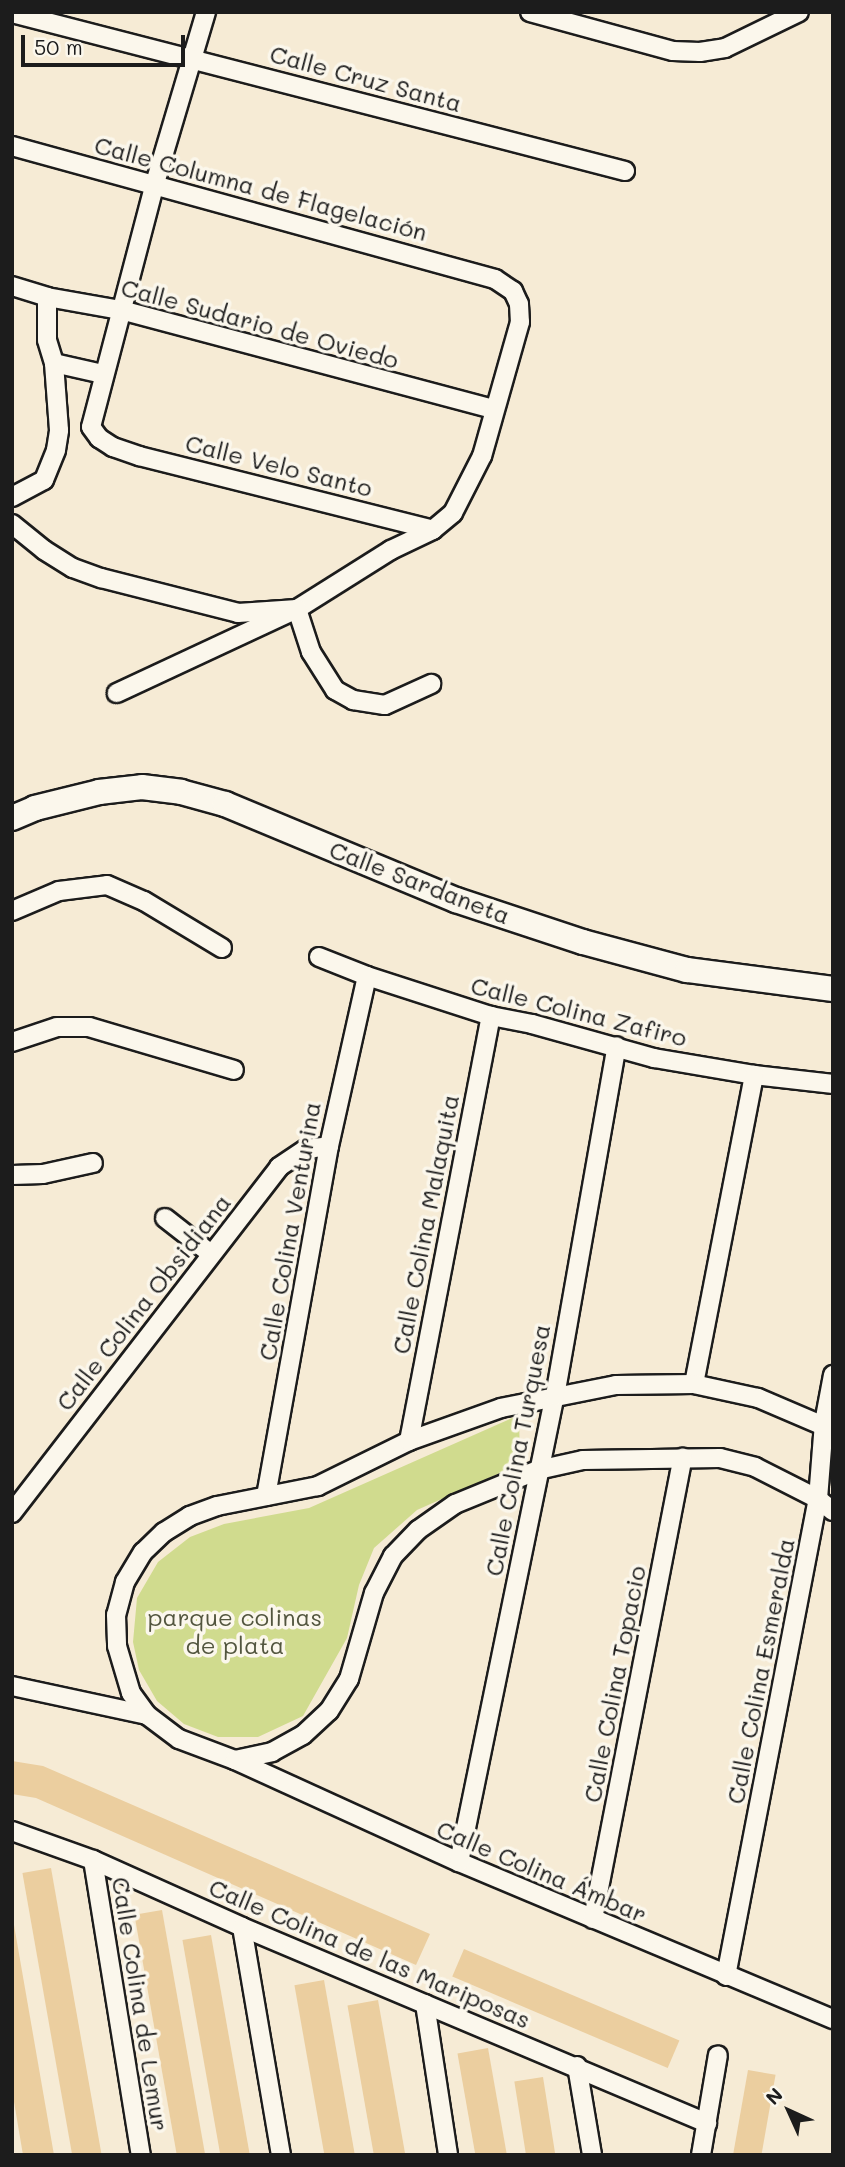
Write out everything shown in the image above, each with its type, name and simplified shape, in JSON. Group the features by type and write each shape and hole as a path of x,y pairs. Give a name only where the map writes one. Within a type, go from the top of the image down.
{"street":[{"path":"54,363 103,374 155,183 206,12"},
{"path":"533,13 673,51 725,48 799,12"},
{"name":"Calle Cruz Santa","path":"12,13 625,171"},
{"name":"Calle Columna de Flagelación","path":"12,146 155,183 495,279 513,291 519,304 520,322 494,410"},
{"name":"Calle Sudario de Oviedo","path":"12,286 47,297 121,310 494,410"},
{"path":"12,497 44,480 52,465 59,430 54,363 47,340 47,297"},
{"name":"Calle Velo Santo","path":"103,374 91,427 99,438 113,447 433,530"},
{"path":"117,693 297,609 391,550 433,530 453,513 467,491 482,456 494,410"},
{"path":"12,524 63,562 101,578 238,613 297,609"},
{"path":"297,609 312,652 335,690 353,700 385,705 431,684"},
{"name":"Calle Sardaneta","path":"12,818 35,808 99,792 142,787 181,792 225,804 456,900 583,942 687,970 833,989"},
{"path":"12,911 59,891 107,886 144,901 222,948"},
{"name":"Calle Colina Zafiro","path":"319,957 367,976 491,1016 617,1046 654,1058 754,1076 833,1084"},
{"name":"Calle Colina Venturina","path":"266,1496 329,1146 367,976"},
{"name":"Calle Colina Malaquita","path":"410,1441 491,1016"},
{"path":"12,1042 57,1027 89,1027 234,1070"},
{"name":"Calle Colina Turquesa","path":"459,1862 555,1396 617,1046"},
{"path":"694,1384 754,1076"},
{"name":"Calle Colina Obsidiana","path":"12,1513 287,1159 306,1149 329,1146"},
{"path":"12,1175 43,1174 93,1163"},
{"path":"164,1218 211,1254"},
{"name":"Calle Colina Esmeralda","path":"726,1976 818,1499 833,1375"},
{"path":"147,1715 131,1693 117,1646 116,1615 125,1582 144,1552 173,1527 217,1506 318,1486 410,1441 488,1412 616,1385 694,1384 758,1398 828,1427"},
{"name":"Calle Colina Topacio","path":"593,1919 683,1458"},
{"path":"235,1760 272,1752 303,1735 329,1711 349,1679 374,1593 393,1556 418,1530 455,1504 538,1471 583,1460 720,1458 755,1467 818,1499 833,1511"},
{"path":"12,1686 147,1715"},
{"name":"Calle Colina Ámbar","path":"147,1715 179,1739 235,1760 459,1862 833,2019"},
{"name":"Calle Colina de las Mariposas","path":"12,1831 93,1860 242,1927 707,2123"},
{"name":"Calle Colina de Lemur","path":"93,1860 141,2155"},
{"path":"242,1927 281,2155"},
{"path":"425,2004 449,2155"},
{"path":"701,2155 718,2055"},
{"path":"577,2066 592,2155"}],"green space":[{"name":"parque colinas de plata","path":"519,1415 520,1464 417,1510 374,1548 359,1585 347,1638 303,1716 258,1737 218,1737 184,1724 157,1701 139,1670 133,1642 137,1598 158,1562 190,1537 224,1524 309,1508"}],"building":[{"path":"12,1761 43,1766 430,1934 416,1965 36,1798 12,1794"},
{"path":"51,1868 102,2155 72,2155 22,1873"},
{"path":"162,1910 205,2155 177,2155 134,1915"},
{"path":"12,1925 54,2155 23,2155 12,2090"},
{"path":"211,1935 250,2155 220,2155 182,1940"},
{"path":"464,1949 679,2040 668,2068 452,1977"},
{"path":"324,1980 355,2155 324,2155 294,1985"},
{"path":"378,2000 405,2155 374,2155 347,2005"},
{"path":"488,2048 507,2155 475,2155 457,2053"},
{"path":"748,2070 776,2075 761,2155 733,2155"},
{"path":"543,2077 555,2155 526,2155 514,2082"}]}
